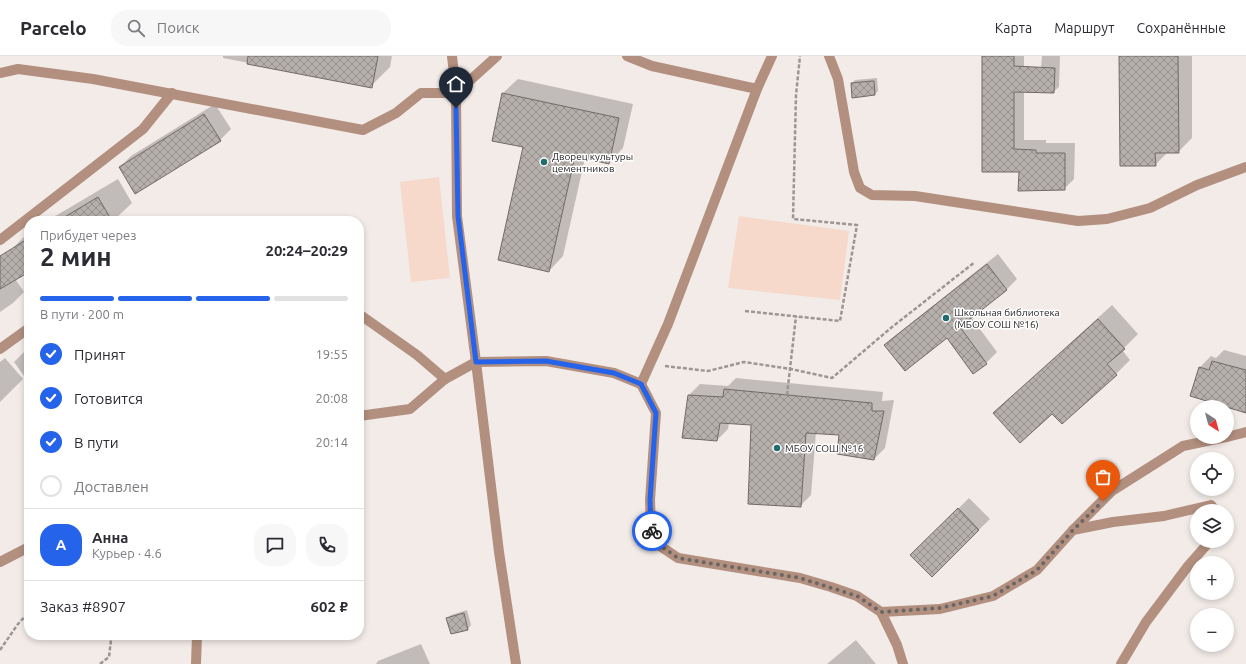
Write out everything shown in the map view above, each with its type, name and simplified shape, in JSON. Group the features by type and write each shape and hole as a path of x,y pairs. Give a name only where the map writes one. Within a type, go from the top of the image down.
{"street":[{"path":"452,56 456,93 458,216 499,552 516,664"},
{"path":"0,73 18,69 93,79 364,130 396,113 421,93 456,93 497,56"},
{"path":"627,56 652,66 757,89"},
{"path":"641,384 668,324 757,89 772,56"},
{"path":"828,56 838,79 854,172 860,188 872,195 914,196 1078,221 1106,219 1150,208 1197,185 1246,167"},
{"path":"31,216 143,129 172,94"},
{"path":"0,240 24,221"},
{"path":"364,318 417,355 446,379"},
{"path":"0,348 24,331"},
{"path":"364,415 410,408 446,379 476,362 546,361 614,373 641,384 656,413 650,500 651,526 658,544 678,558 800,578 857,596 881,612 904,664"},
{"path":"1234,435 1246,432"},
{"path":"881,612 940,608 993,596 1037,570 1073,530 1112,491 1183,446 1193,444"},
{"path":"1073,530 1113,522 1164,516 1190,510"},
{"path":"1121,664 1146,622 1188,566 1204,548"},
{"path":"0,562 24,550"},
{"path":"196,640 196,664"}],"path":[{"path":"745,311 840,321 856,225 793,218 796,95 800,56"},
{"path":"650,364 708,371 744,362 791,369 832,378 892,327 975,262"},
{"path":"787,395 796,316"},
{"path":"0,650 24,617"},
{"path":"100,664 109,657 111,640"}],"shaded area":[{"path":"439,177 450,278 411,282 400,182"},
{"path":"739,216 849,231 840,300 728,288"}],"building":[{"path":"248,56 378,56 372,88 247,64"},
{"path":"982,56 1014,56 1014,66 1055,68 1054,93 1014,92 1014,149 1036,150 1036,153 1065,153 1065,190 1018,191 1019,172 982,172"},
{"path":"1119,56 1178,56 1179,153 1155,153 1156,166 1120,166"},
{"path":"874,81 875,95 852,98 851,83"},
{"path":"502,93 619,118 609,164 575,156 549,272 498,260 523,147 492,141"},
{"path":"204,114 221,141 135,194 119,167"},
{"path":"98,197 109,216 66,216"},
{"path":"24,241 24,275 0,289 0,256"},
{"name":"Школьная библиотека (МБОУ СОШ №16)","path":"987,264 1007,290 960,327 987,364 973,374 947,338 905,371 884,345"},
{"path":"1098,319 1125,349 1107,364 1117,375 1062,424 1052,414 1020,443 993,413"},
{"path":"1212,361 1246,370 1246,413 1234,409 1234,400 1203,400 1190,396 1199,367 1209,370"},
{"name":"МБОУ СОШ №16","path":"724,389 872,403 872,411 884,411 874,460 837,454 839,435 806,433 801,507 748,504 751,425 720,423 717,441 682,438 688,395 723,397"},
{"path":"958,508 979,530 932,577 910,555"},
{"path":"464,613 468,630 451,634 446,618"}],"way so far":[{"path":"652,531 658,544 678,558 800,578 857,596 881,612 940,608 993,596 1037,570 1073,530 1103,501"}],"place":[{"name":"Дворец культуры цементников","path":"544,162"},
{"name":"Школьная библиотека (МБОУ СОШ №16)","path":"946,318"},
{"name":"МБОУ СОШ №16","path":"777,448"}],"route":[{"path":"456,108 458,216 476,362 546,361 614,373 641,384 656,413 650,500 652,531"}]}
